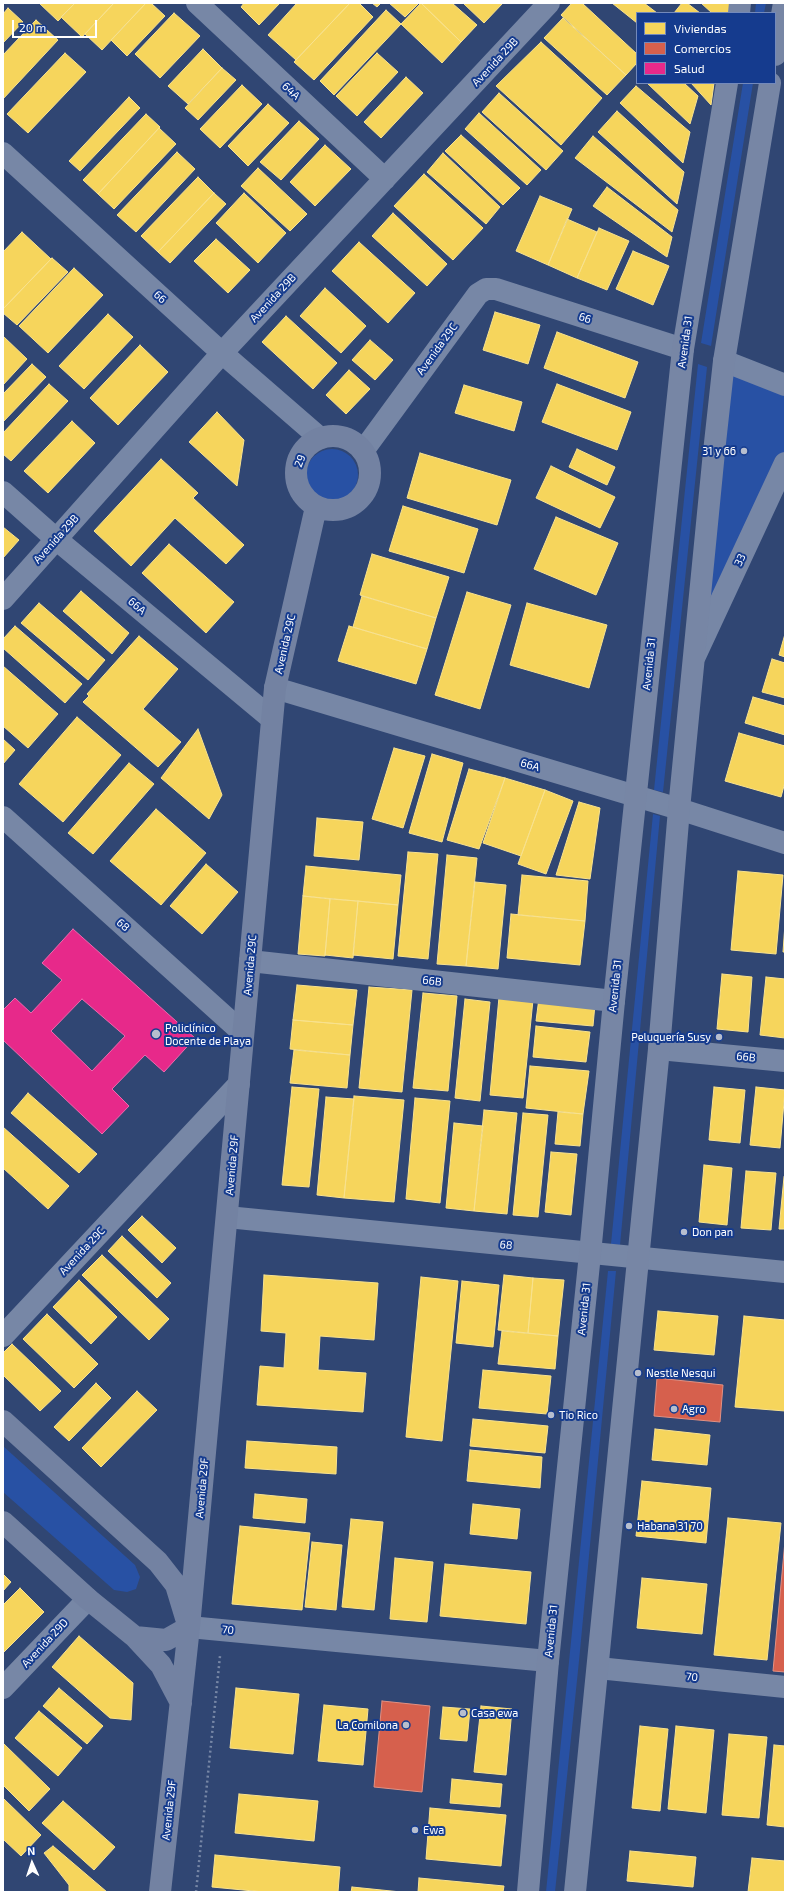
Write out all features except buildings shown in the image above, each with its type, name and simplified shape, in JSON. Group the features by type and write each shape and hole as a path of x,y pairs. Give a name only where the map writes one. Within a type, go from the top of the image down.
{"main road":[{"path":"776,49 784,3"},
{"name":"Avenida 31","path":"528,1892 548,1661 590,1254 634,797 684,349 727,84"},
{"path":"575,1892 639,1258 659,1049 679,809 724,361 770,84"}],"street":[{"name":"64A","path":"197,3 385,178"},
{"name":"Avenida 29B","path":"3,599 222,353 549,3"},
{"name":"66","path":"3,153 222,353 320,438"},
{"name":"66","path":"486,290 496,289 684,349"},
{"name":"Avenida 29C","path":"363,451 478,294 486,290"},
{"path":"724,361 785,385"},
{"path":"316,507 329,510 342,509 354,504 362,496 368,486 370,474 368,462 363,451 354,443 344,438 332,436 320,438"},
{"name":"29","path":"316,507 306,499 298,488 296,464 301,453 309,444 320,438"},
{"name":"33","path":"695,657 785,464"},
{"name":"66A","path":"3,492 56,539 272,719"},
{"name":"Avenida 29C","path":"3,1336 239,1084 275,688 316,507"},
{"name":"66A","path":"275,688 634,797 679,809 785,843"},
{"name":"68","path":"3,817 243,1033"},
{"name":"66B","path":"250,961 614,1000"},
{"name":"66B","path":"659,1049 785,1061"},
{"name":"Avenida 29F","path":"160,1892 189,1627 239,1084"},
{"name":"68","path":"227,1217 590,1254 785,1272"},
{"path":"3,1421 158,1562 176,1585 189,1627 166,1640 135,1637"},
{"path":"3,1522 88,1599 135,1637 161,1665 181,1703"},
{"name":"Avenida 29D","path":"3,1688 88,1599"},
{"name":"70","path":"189,1627 548,1661"},
{"name":"70","path":"598,1668 785,1687"}],"path":[{"path":"196,1892 223,1630"}],"shaded area":[{"path":"756,3 766,3 764,12 755,12"},
{"path":"743,84 753,84 711,346 701,343"},
{"path":"724,361 785,385 785,463 695,657"},
{"path":"698,364 707,367 663,792 654,790"},
{"path":"327,449 337,449 351,456 358,470 358,480 351,494 337,501 327,501 317,497 310,490 306,480 306,470 310,460 317,453"},
{"path":"653,814 660,816 620,1245 611,1244"},
{"path":"608,1271 616,1271 579,1661 555,1892 546,1892"},
{"path":"3,1446 135,1565 140,1577 136,1589 127,1592 114,1590 3,1492"}],"place":[{"name":"31 y 66","path":"744,451"},
{"name":"Policlínico Docente de Playa","path":"156,1034"},
{"name":"Peluquería Susy","path":"719,1037"},
{"name":"Don pan","path":"684,1232"},
{"name":"Nestle Nesqui","path":"638,1373"},
{"name":"Agro","path":"674,1409"},
{"name":"Tio Rico","path":"551,1415"},
{"name":"Habana 31 70","path":"629,1526"},
{"name":"Casa ewa","path":"463,1713"},
{"name":"La Comilona","path":"406,1725"},
{"name":"Ewa","path":"415,1830"}]}
